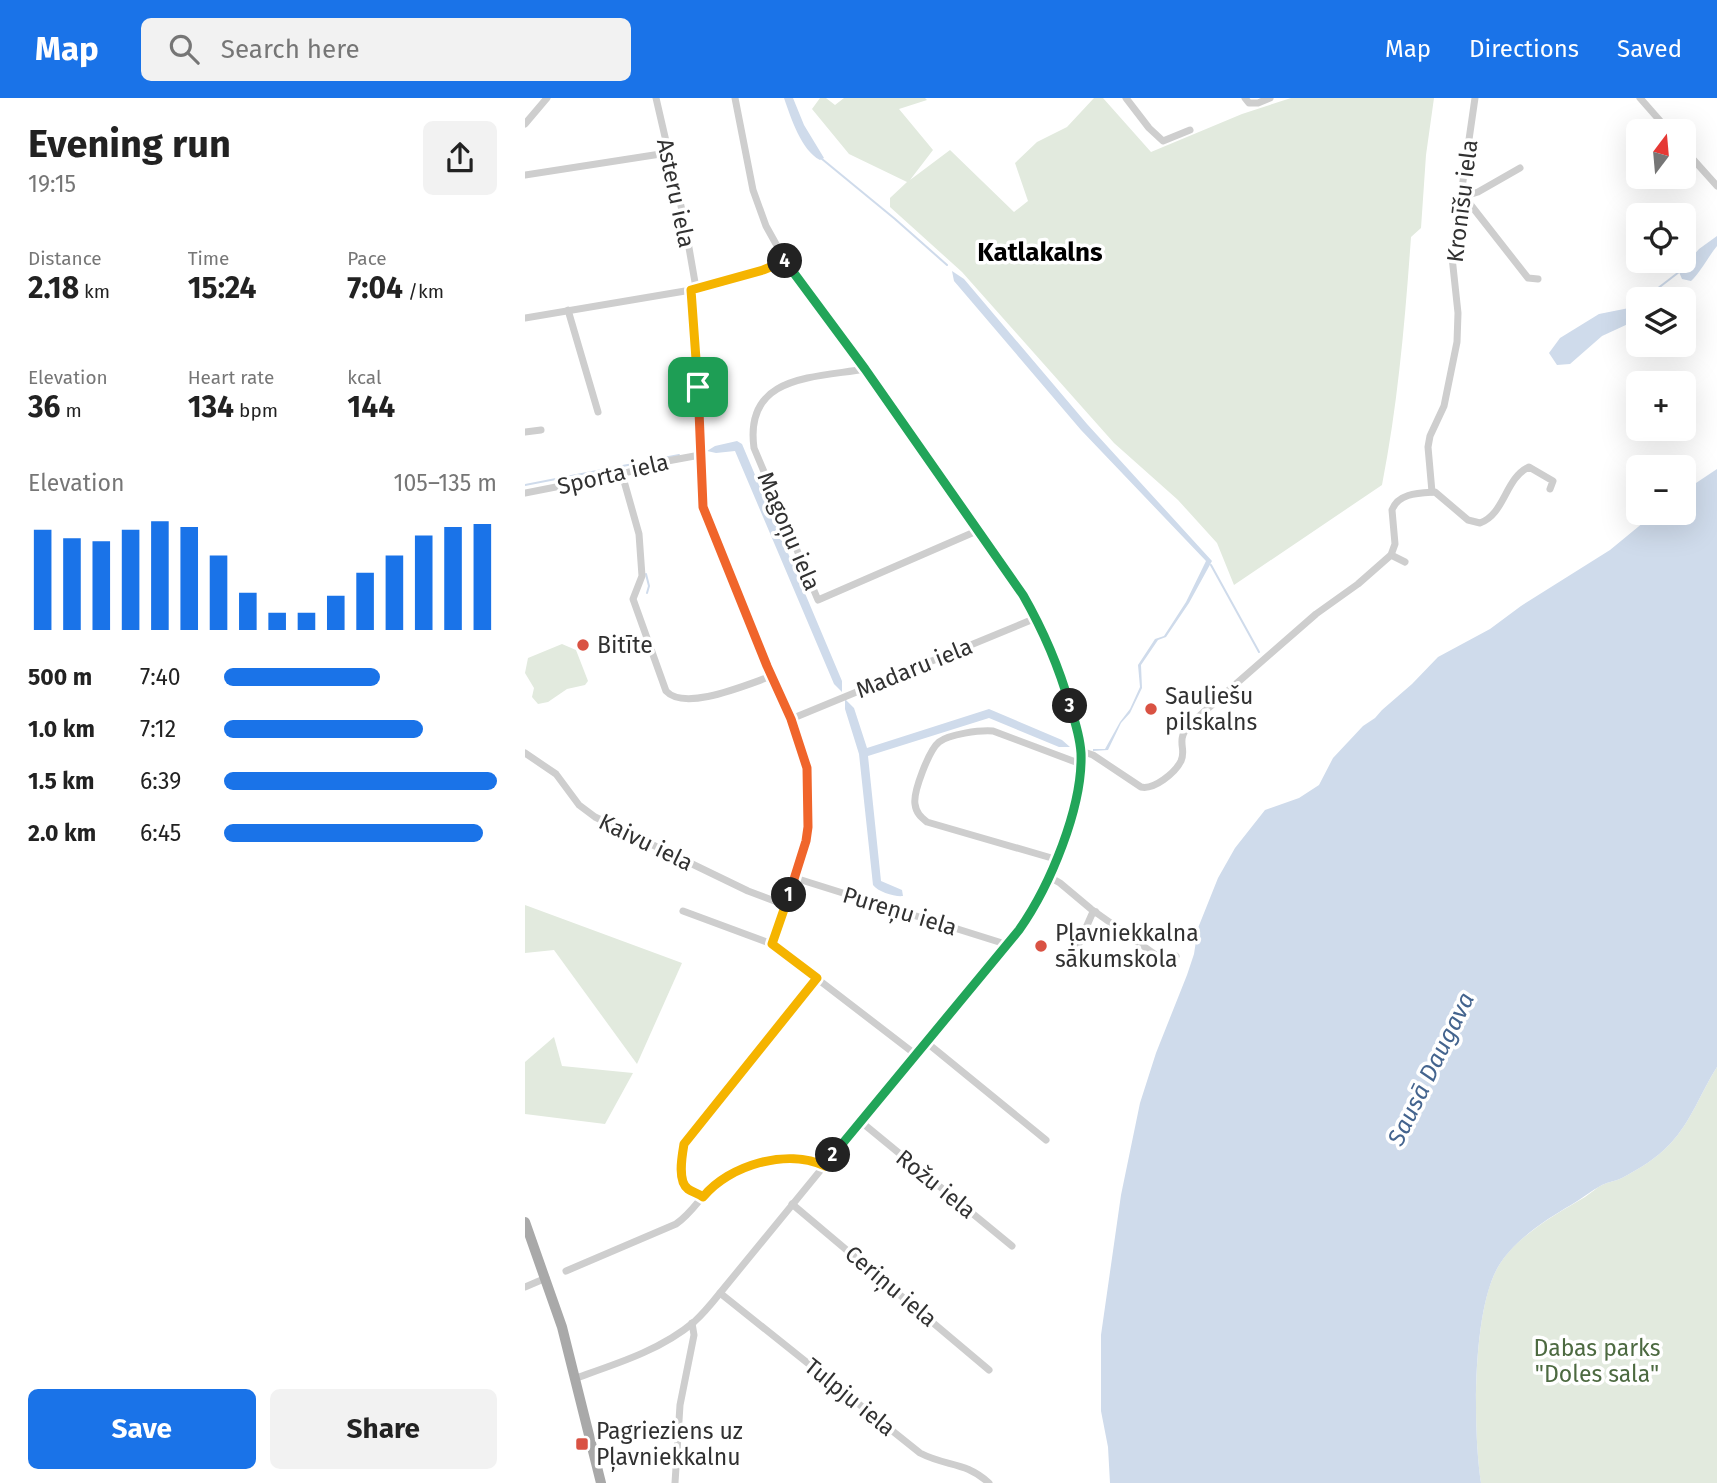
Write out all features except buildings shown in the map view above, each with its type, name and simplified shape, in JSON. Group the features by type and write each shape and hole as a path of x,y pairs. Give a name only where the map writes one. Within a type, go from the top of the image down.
{"main road":[{"path":"525,1222 546,1278 576,1378 601,1483"}],"street":[{"path":"525,124 547,98"},
{"name":"Asteru iela","path":"656,98 684,219 694,289 703,507 806,758 808,827 795,878 772,944"},
{"path":"576,1378 642,1353 692,1323 825,1166 1037,903 1076,804 1081,765 1079,737 1061,675 1036,618 979,530 785,260 766,226 753,190 734,98"},
{"path":"1126,98 1149,128 1163,141 1190,130"},
{"path":"1247,101 1258,103 1270,98"},
{"name":"Kronīšu iela","path":"1432,492 1428,447 1430,436 1444,406 1457,342 1458,313 1452,257 1475,98"},
{"path":"1640,98 1658,119"},
{"path":"525,175 667,153"},
{"path":"1696,163 1717,186"},
{"path":"1462,197 1478,192 1520,168"},
{"path":"1462,197 1528,278 1538,279"},
{"path":"525,318 694,289 763,270 785,260"},
{"path":"568,310 598,412"},
{"name":"Magoņu iela","path":"865,369 799,381 775,389 768,393 757,410 751,430 754,448 818,600 979,530"},
{"path":"525,432 541,430"},
{"name":"Sporta iela","path":"525,494 700,455"},
{"path":"1081,751 1093,755 1141,787 1149,789 1179,764 1183,754 1181,738 1189,725 1308,621 1358,584 1391,555 1395,544 1394,505 1401,497 1432,492 1440,494 1468,520 1481,523 1495,513 1513,480 1529,467 1553,481 1550,489"},
{"path":"622,474 639,534 642,576 633,599 666,691 678,699 687,700 772,676"},
{"path":"1391,555 1405,562"},
{"name":"Madaru iela","path":"791,719 1036,618"},
{"path":"1055,859 927,822 918,815 914,802 928,756 940,741 979,730 993,731 1081,765"},
{"name":"Kaivu iela","path":"525,753 556,774 579,805 595,817 748,891 785,905"},
{"path":"1048,876 1163,960 1172,961 1176,956"},
{"name":"Pureņu iela","path":"795,878 1005,946"},
{"path":"683,911 772,944 915,1054"},
{"path":"1070,964 1092,914 1096,912"},
{"path":"703,1197 684,1184 681,1168 684,1144 817,978"},
{"path":"926,1042 1046,1140"},
{"name":"Rožu iela","path":"860,1121 1012,1246"},
{"path":"566,1271 676,1224 715,1183 748,1167 785,1157 800,1157 825,1166"},
{"name":"Ceriņu iela","path":"792,1204 989,1370"},
{"path":"525,1287 546,1278"},
{"name":"Tulpju iela","path":"720,1293 920,1453 969,1468 989,1483"},
{"path":"675,1483 680,1405 694,1335 692,1323"}],"green space":[{"path":"820,98 826,98 835,105 844,98 925,98 927,100 899,109 933,150 910,180 950,150 1014,212 1028,201 1015,163 1037,142 1067,127 1094,98 1103,98 1151,152 1242,114 1291,98 1434,98 1426,155 1421,228 1411,237 1400,362 1382,485 1234,585 1217,543 1178,500 1114,443 962,272 890,207 890,198 907,182 849,154 812,109"},
{"path":"562,644 576,650 588,681 585,685 567,689 548,702 538,704 532,697 534,688 525,673 528,658"},
{"path":"525,905 682,963 637,1064 554,950 525,953"},
{"path":"554,1037 562,1066 633,1073 605,1124 525,1114 525,1062"},
{"name":"Dabas parks \"Doles sala\"","path":"1717,1067 1717,1483 1481,1483 1476,1404 1479,1341 1489,1287 1498,1267 1505,1256 1537,1227 1600,1186 1641,1167 1665,1149 1684,1126"}],"water":[{"path":"784,98 793,98 804,125 824,158 820,160 807,149 793,124"},
{"path":"1717,236 1717,246 1698,274 1691,281 1682,279 1679,273 1696,273 1696,252"},
{"path":"952,271 964,279 1087,424 1212,561 1166,637 1158,640 1141,665 1142,688 1108,750 1093,749 1105,749 1120,722 1130,709 1140,687 1138,665 1155,639 1164,636 1186,602 1206,561 1081,430 954,281"},
{"path":"1626,309 1626,325 1602,336 1570,364 1557,365 1549,353 1560,338 1599,314"},
{"path":"737,441 742,444 842,681 842,692 834,684 735,451 707,451 715,446"},
{"name":"Sausā Daugava","path":"1717,469 1717,1067 1684,1126 1665,1149 1635,1171 1602,1185 1540,1224 1512,1248 1498,1267 1489,1287 1479,1341 1476,1404 1481,1483 1110,1483 1108,1447 1101,1411 1101,1335 1121,1195 1140,1103 1156,1053 1187,975 1198,928 1218,878 1235,848 1265,810 1299,798 1319,785 1333,758 1363,726 1412,684 1438,657 1490,629 1521,606 1610,550 1640,525 1696,525 1696,483"},
{"path":"845,699 854,708 867,748 989,709 1062,740 1070,747 1059,747 989,718 868,756 881,881 902,890 903,896 891,895 873,885 859,754 845,709"}],"waterway":[{"path":"822,159 947,265"},
{"path":"1660,287 1678,273"},
{"path":"525,485 679,455"},
{"path":"1211,565 1259,652"},
{"path":"646,574 649,586 647,593"}],"place":[{"name":"Bitīte","path":"583,645"},
{"name":"Sauliešu pilskalns","path":"1151,709"},
{"name":"Pļavniekkalna sākumskola","path":"1041,946"},
{"name":"Pagrieziens uz Pļavniekkalnu","path":"582,1444"}],"district":[{"name":"Katlakalns","path":"1040,252"}],"route":[{"path":"785,260 1023,595 1061,675 1081,751 1076,804 1037,903 1019,930 825,1166 800,1157 785,1157 748,1167 715,1183 703,1197 684,1184 681,1168 684,1144 817,978 772,944 806,841 806,758 703,507 698,387 691,290 771,268 785,260"}]}
